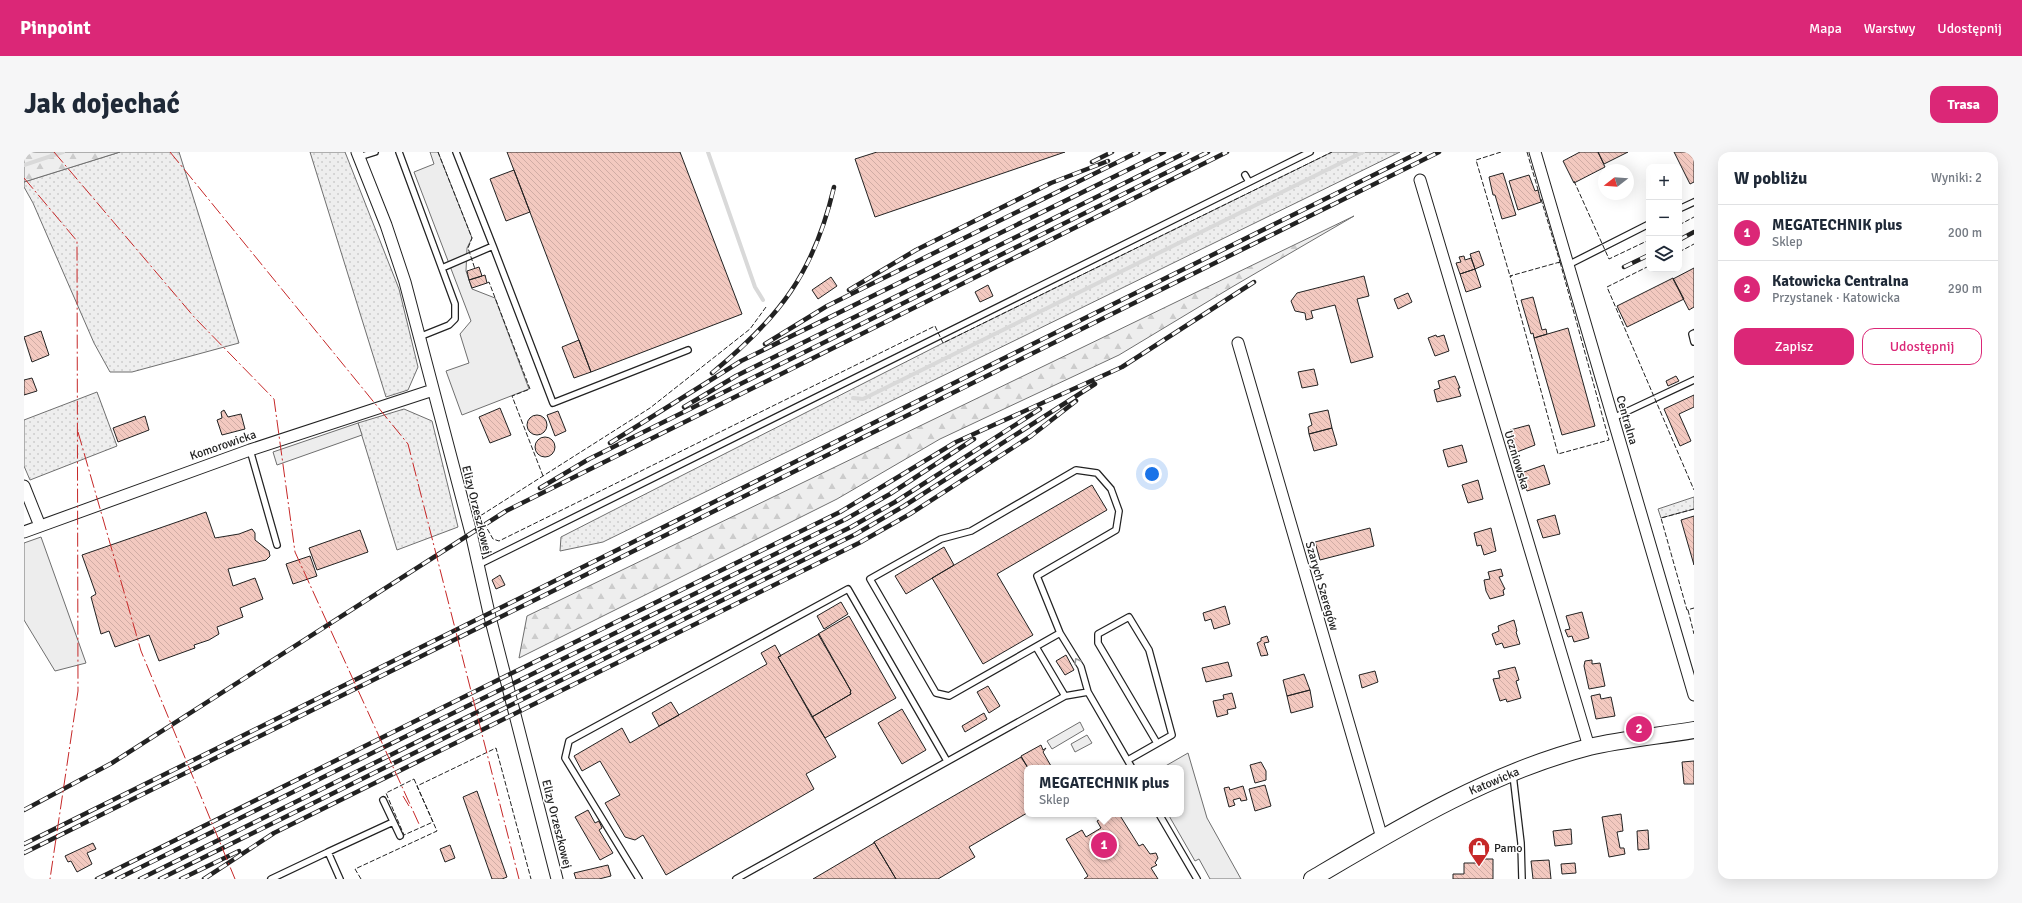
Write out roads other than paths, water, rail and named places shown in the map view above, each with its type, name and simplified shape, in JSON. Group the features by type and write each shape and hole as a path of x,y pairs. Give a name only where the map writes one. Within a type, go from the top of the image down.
{"street":[{"name":"Centralna","path":"1536,152 1694,695"},
{"name":"Elizy Orzeszkowej","path":"358,155 386,225 405,282 557,879"},
{"name":"Uczniowska","path":"1420,180 1589,747"},
{"name":"Szarych Szeregów","path":"1238,343 1382,838"},
{"name":"Komorowicka","path":"24,532 250,450 433,390"},
{"path":"24,486 40,526"},
{"name":"Katowicka","path":"1312,879 1436,807 1512,773 1589,747 1694,730"}],"lane":[{"path":"358,155 375,152"},
{"path":"399,152 455,304 455,319 449,325 419,337"},
{"path":"456,152 554,403 688,350"},
{"path":"478,565 1310,152"},
{"path":"1245,175 1249,182"},
{"path":"1682,208 1694,202"},
{"path":"1568,265 1646,226"},
{"path":"442,268 493,246"},
{"path":"1694,334 1692,334 1694,342"},
{"path":"1613,418 1694,380"},
{"path":"250,450 277,545"},
{"path":"1060,633 950,696 936,693 870,579 941,539 971,531 1076,470 1097,473 1111,489 1119,511 1116,530 1037,576 1060,633 1080,667 1088,692 1130,765"},
{"path":"639,879 565,758 569,741 848,589 947,761"},
{"path":"1128,760 1172,735 1149,650 1129,617 1098,634 1098,643 1157,743"},
{"path":"1036,647 1065,696"},
{"path":"736,879 947,761 967,752 1065,696 1088,692"},
{"path":"1512,773 1521,843 1522,879"},
{"path":"383,800 400,836"},
{"path":"1161,817 1197,879"},
{"path":"271,879 393,822"},
{"path":"328,852 340,879"}],"waterway":[{"path":"24,165 63,152"},
{"path":"708,152 755,287 763,300"},
{"path":"853,398 863,399 1363,152"}],"railway":[{"path":"1092,162 1112,152"},
{"path":"765,344 827,306 1138,152"},
{"path":"610,443 741,361 1164,152"},
{"path":"684,407 736,376 1187,152"},
{"path":"540,488 589,459 1208,152"},
{"path":"24,810 112,763 506,511 1227,152"},
{"path":"24,844 1420,152"},
{"path":"24,853 1439,152"},
{"path":"849,290 916,250 1051,183 1108,161"},
{"path":"712,373 757,333 791,292 816,245 826,217 834,187"},
{"path":"1682,238 1694,232"},
{"path":"1624,267 1646,256"},
{"path":"97,879 840,512 956,442 1122,367 1254,282"},
{"path":"160,879 856,534 904,506 1095,384"},
{"path":"204,879 274,833 859,543 910,514 1031,436 1076,401"},
{"path":"140,879 851,527 895,502 1040,409"},
{"path":"117,879 846,519 890,494 974,439"},
{"path":"181,879 239,851"}],"place":[{"name":"Katowicka Centralna","path":"1639,729"},
{"name":"MEGATECHNIK plus","path":"1104,845"},
{"name":"Pamo","path":"1479,868"}]}
